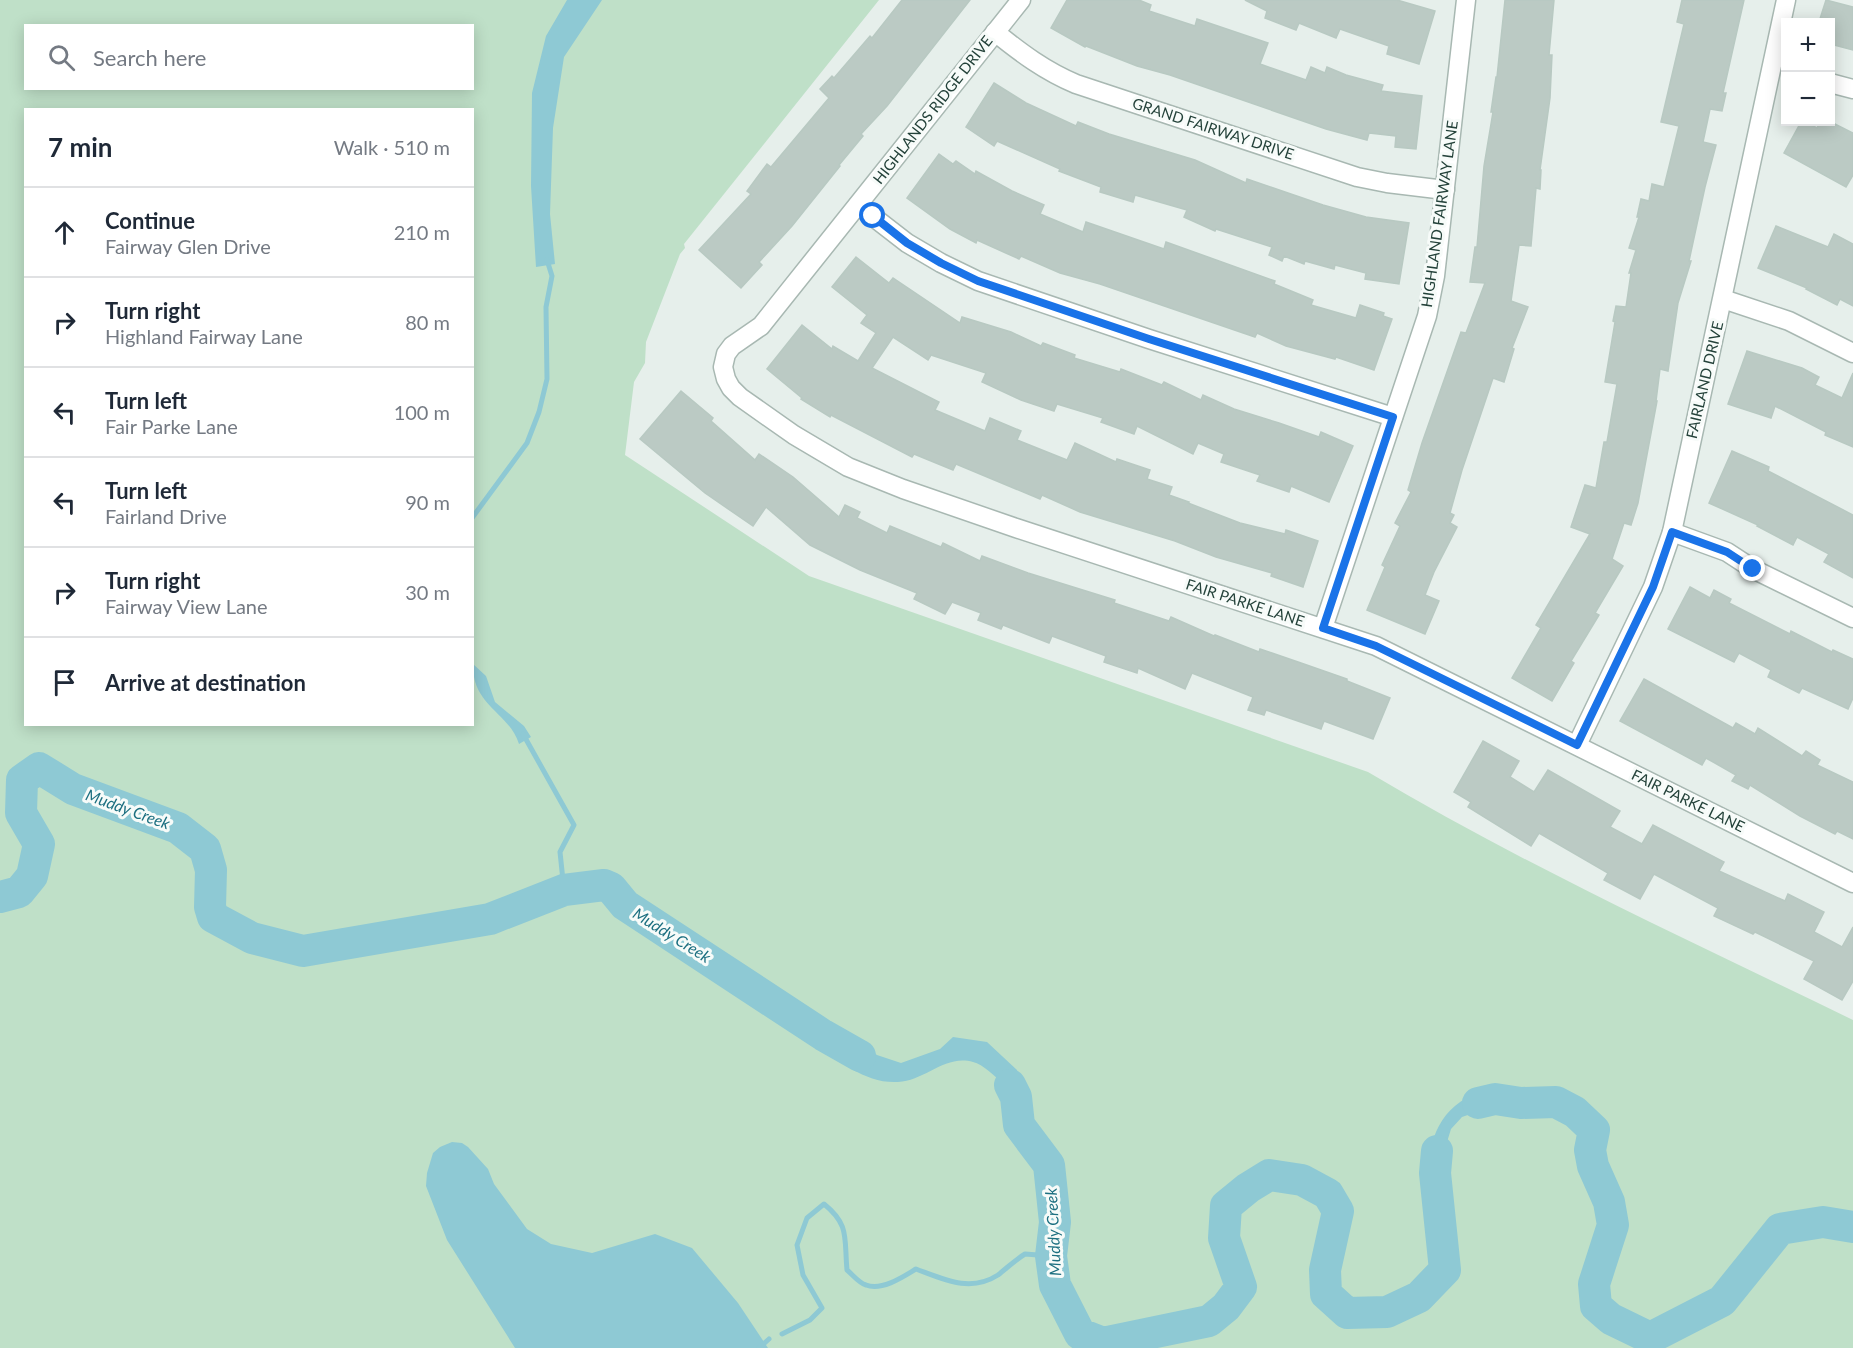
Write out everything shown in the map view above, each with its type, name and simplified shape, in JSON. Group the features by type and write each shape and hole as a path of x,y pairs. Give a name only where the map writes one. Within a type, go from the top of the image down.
{"street":[{"name":"HIGHLANDS RIDGE DRIVE","path":"726,354 732,345 761,326 1021,0"},
{"name":"HIGHLAND FAIRWAY LANE","path":"1323,628 1427,316 1435,276 1466,0"},
{"name":"FAIRLAND DRIVE","path":"1577,745 1653,587 1672,532 1723,300 1779,70 1786,0"},
{"name":"GRAND FAIRWAY DRIVE","path":"995,32 1051,74 1076,84 1357,177 1445,190"},
{"path":"1835,84 1853,89"},
{"path":"858,205 907,243 978,281 1138,336 1393,417"},
{"path":"1723,300 1789,321 1853,353"},
{"name":"FAIR PARKE LANE","path":"726,354 723,366 726,379 740,397 794,435 848,467 960,509 1376,646 1853,883"},
{"path":"1672,532 1727,552 1753,569 1853,618"}],"green space":[{"path":"0,0 879,0 684,244 685,248 680,254 646,342 645,363 634,382 625,455 809,576 1368,772 1547,871 1853,1020 1853,1348 0,1348"}],"water":[{"path":"567,0 602,0 564,57 553,128 550,214 555,264 536,267 531,186 532,93 546,36"},
{"path":"474,665 486,676 495,702 524,726 531,737 519,744 514,733 478,690 474,678"},
{"path":"832,1025 877,1055 901,1063 940,1049 953,1037 987,1042 1017,1070 1035,1128 1004,1123 1003,1083 977,1063 953,1062 908,1081 886,1082 854,1070 815,1045"},
{"path":"1490,1090 1520,1093 1521,1112 1485,1109 1462,1117 1451,1129 1443,1155 1441,1178 1448,1197 1424,1190 1430,1150 1446,1115 1467,1098"},
{"path":"452,1142 462,1143 468,1147 488,1169 494,1184 527,1229 551,1244 592,1253 655,1234 692,1248 738,1303 768,1348 515,1348 447,1240 426,1186 433,1153"}],"building":[{"path":"902,0 970,0 887,106 861,134 863,136 792,226 759,262 762,265 741,288 699,250 751,194 747,191 767,164 771,167 829,98 820,89 832,76 834,78 870,36 872,38"},
{"path":"1067,0 1139,0 1151,5 1149,11 1195,26 1197,19 1268,43 1260,64 1306,80 1311,67 1325,73 1327,67 1346,75 1383,85 1381,91 1422,96 1416,149 1395,147 1396,136 1369,133 1367,140 1326,129 1085,47 1051,28"},
{"path":"1245,0 1397,0 1435,11 1419,64 1387,54 1389,46 1340,29 1336,38 1299,23 1296,30 1265,18 1267,11"},
{"path":"1505,0 1554,0 1549,55 1552,55 1550,98 1540,170 1540,189 1536,188 1531,246 1519,245 1511,301 1528,307 1512,348 1514,349 1504,382 1493,378 1462,470 1450,513 1454,515 1450,523 1457,527 1425,595 1439,601 1425,634 1367,610 1385,567 1382,565 1400,526 1395,523 1411,492 1408,490 1422,443 1461,332 1466,333 1485,283 1470,282 1475,247 1477,247 1484,166 1493,112 1491,112"},
{"path":"1682,0 1744,0 1723,93 1726,93 1722,111 1710,109 1703,142 1716,145 1689,261 1691,261 1678,303 1668,371 1660,369 1657,401 1638,503 1631,525 1624,523 1612,559 1623,566 1595,613 1599,615 1571,661 1574,663 1552,701 1512,678 1541,628 1536,625 1590,534 1571,527 1585,485 1596,488 1604,442 1607,442 1617,384 1605,382 1615,322 1613,321 1616,306 1626,307 1631,273 1629,273 1636,250 1629,248 1639,217 1637,217 1641,199 1649,201 1652,184 1664,187 1679,126 1661,122 1684,24 1677,22"},
{"path":"1826,0 1853,7 1853,50 1835,45 1835,18 1820,18"},
{"path":"994,83 1026,103 1076,126 1078,122 1109,134 1195,160 1246,183 1247,179 1366,217 1409,223 1399,284 1365,279 1366,273 1335,265 1334,269 1305,261 1304,264 1284,256 1282,261 1269,255 1272,247 1216,229 1215,231 1184,217 1187,210 1135,195 1133,202 1100,192 1101,187 1059,171 1060,169 997,141 994,146 966,127"},
{"path":"1835,124 1853,133 1853,175 1846,187 1784,153 1799,126 1817,128 1818,126 1835,126"},
{"path":"939,154 953,164 956,161 975,174 976,171 1044,205 1040,214 1083,232 1086,222 1164,249 1166,242 1275,281 1274,284 1313,300 1311,305 1356,318 1360,305 1384,313 1383,316 1392,319 1374,370 1336,357 1335,359 1286,346 1257,333 1255,337 1100,284 1060,273 1021,256 1019,259 977,240 976,243 950,229 907,198"},
{"path":"1776,226 1828,247 1834,234 1853,244 1853,306 1840,299 1837,305 1807,288 1758,268"},
{"path":"856,257 889,283 893,278 960,323 962,317 1011,332 1041,346 1043,343 1075,355 1074,358 1120,372 1121,369 1162,385 1164,382 1201,400 1203,395 1234,409 1319,437 1321,432 1353,446 1329,502 1291,486 1289,492 1257,481 1260,475 1221,462 1224,454 1198,443 1193,454 1137,426 1134,434 1101,422 1103,418 1057,404 1054,411 1021,400 982,382 986,373 931,355 928,360 893,337 872,368 939,402 935,410 985,431 990,418 1021,431 1017,440 1067,460 1075,443 1116,462 1117,459 1150,470 1147,479 1172,487 1169,495 1188,503 1240,523 1285,534 1286,530 1318,541 1303,587 1271,576 1272,573 1080,512 1042,495 1040,499 956,464 953,470 914,454 912,457 831,415 830,417 801,399 767,369 802,325 832,349 833,346 858,361 876,333 861,323 867,315 832,287"},
{"path":"1747,351 1802,368 1819,377 1815,385 1842,398 1853,373 1853,447 1825,435 1826,432 1775,406 1771,418 1728,404"},
{"path":"681,391 713,418 711,421 755,460 759,454 793,477 839,517 845,505 860,512 857,518 887,533 890,526 941,547 943,543 980,561 982,556 1115,600 1114,603 1169,621 1171,617 1259,652 1260,649 1347,679 1347,681 1390,698 1373,739 1324,721 1321,729 1266,710 1264,715 1248,710 1253,697 1192,673 1185,689 1138,668 1137,673 1104,662 1106,656 1052,636 1049,643 1003,625 1001,629 978,620 981,613 952,602 945,614 914,599 917,593 860,570 810,545 766,507 753,526 705,493 640,439"},
{"path":"1732,451 1769,467 1768,471 1853,515 1853,578 1824,562 1829,554 1797,537 1793,545 1758,525 1709,503"},
{"path":"1690,587 1710,598 1714,590 1731,599 1729,603 1790,634 1791,631 1832,652 1833,650 1853,659 1853,698 1848,709 1802,688 1799,693 1768,677 1771,670 1739,653 1734,662 1668,629"},
{"path":"1644,679 1733,728 1736,723 1755,734 1758,728 1802,756 1806,751 1820,760 1817,765 1853,782 1853,839 1837,831 1835,834 1800,816 1750,785 1748,789 1732,781 1736,775 1706,758 1702,765 1620,721"},
{"path":"1483,741 1519,761 1510,777 1534,792 1548,770 1620,811 1610,827 1642,844 1653,825 1724,862 1719,871 1785,901 1788,894 1824,912 1814,932 1842,947 1853,927 1853,981 1842,1000 1804,979 1814,961 1755,932 1753,934 1714,916 1718,908 1654,874 1640,899 1604,880 1608,873 1539,833 1531,846 1468,807 1471,802 1454,792"}],"waterway":[{"path":"474,515 527,443 539,412 547,379 546,307 552,276 547,260"},
{"path":"523,734 574,825 560,852 564,890"},
{"name":"Muddy Creek","path":"0,897 19,892 32,876 39,844 21,813 22,780 39,768 73,789 178,828 205,849 211,870 210,907 213,917 252,938 303,951 490,919 564,890 604,885 611,888 625,905 823,1035 860,1056"},
{"name":"Muddy Creek","path":"1010,1085 1016,1097 1019,1125 1049,1165 1055,1222 1051,1256 1055,1285 1080,1334 1103,1343 1209,1321 1226,1307 1241,1287 1224,1238 1226,1206 1269,1175 1302,1180 1328,1194 1338,1211 1325,1270 1326,1294 1347,1313 1387,1312 1419,1297 1445,1270 1435,1173 1437,1151"},
{"name":"Muddy Creek","path":"1478,1103 1495,1099 1521,1103 1556,1102 1575,1112 1594,1130 1590,1150 1593,1166 1609,1202 1613,1225 1594,1284 1596,1306 1611,1319 1650,1338 1722,1301 1780,1229 1823,1222 1853,1227"},
{"path":"782,1334 810,1320 822,1308 803,1275 797,1245 807,1218 824,1204 842,1226 847,1270 866,1285 885,1285 916,1269 957,1282 977,1283 998,1275 1025,1254 1051,1256"},
{"path":"759,1348 769,1339"}],"route":[{"path":"873,216 907,243 941,263 1014,295 1393,417 1323,628 1376,646 1577,745 1653,587 1672,532 1727,552 1753,569"}]}
